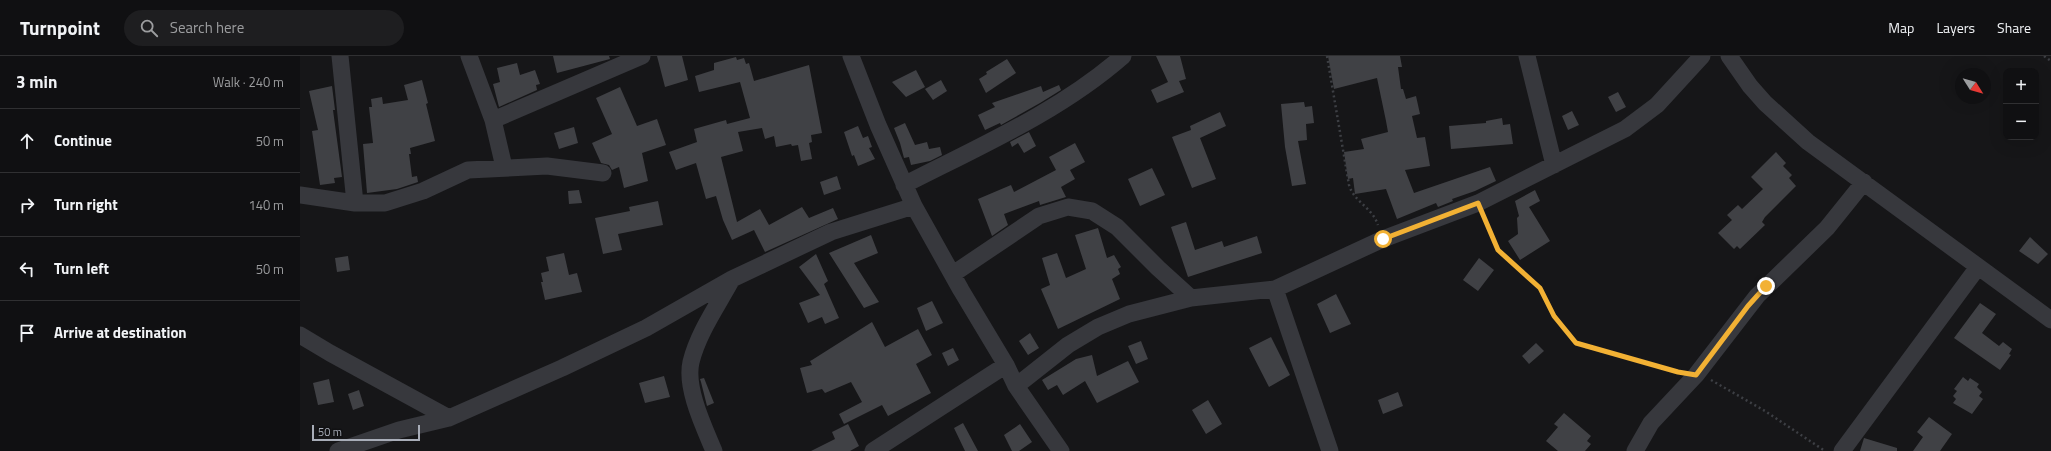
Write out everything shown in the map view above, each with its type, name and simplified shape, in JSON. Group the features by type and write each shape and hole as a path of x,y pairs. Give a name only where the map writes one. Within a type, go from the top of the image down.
{"street":[{"path":"340,56 355,203"},
{"path":"469,56 493,120 504,167"},
{"path":"493,120 642,56"},
{"path":"851,56 914,206 961,290 1006,365 1016,386 1061,451"},
{"path":"904,185 1036,118 1096,79 1123,56"},
{"path":"1527,56 1554,165"},
{"path":"1016,386 1068,345 1098,327 1130,314 1191,298 1275,289 1383,239 1478,203 1625,129 1657,105 1702,56"},
{"path":"1729,56 1750,86 1781,119 1808,142 2051,320"},
{"path":"300,195 355,203 385,203 423,191 468,170 547,166 603,173"},
{"path":"1635,451 1651,423 1696,375 1757,296 1827,228 1864,182"},
{"path":"338,451 399,430 449,418 562,368 646,328 732,279 831,232 914,206"},
{"path":"953,274 1039,216 1068,207 1092,211 1117,226 1158,268 1191,298"},
{"path":"1842,451 1978,267"},
{"path":"714,451 691,388 691,363 700,339 732,279"},
{"path":"1275,289 1330,451"},
{"path":"300,335 449,418"},
{"path":"874,451 1006,365"}],"path":[{"path":"1327,56 1349,186 1355,197 1375,216 1383,239"},
{"path":"2044,56 2051,61"},
{"path":"1478,203 1498,250 1540,288 1554,316 1576,343 1678,372 1708,378 1765,411 1825,451"}],"building":[{"path":"553,56 609,56 610,59 557,73"},
{"path":"657,56 682,56 688,80 665,87"},
{"path":"1156,56 1180,56 1186,79 1179,81 1184,92 1157,103 1151,90 1168,82"},
{"path":"1328,56 1400,56 1402,67 1398,67 1401,89 1403,89 1406,99 1416,96 1420,114 1412,116 1417,138 1425,137 1430,166 1405,170 1414,193 1490,167 1496,181 1475,191 1452,199 1453,201 1438,207 1436,203 1397,219 1386,189 1355,194 1353,178 1348,179 1344,152 1364,149 1361,139 1388,132 1386,121 1377,78 1334,89"},
{"path":"736,57 737,60 744,58 746,64 749,63 754,81 809,65 822,133 811,135 812,142 809,143 812,159 801,161 798,145 792,146 791,144 776,147 774,136 765,139 762,128 738,132 743,151 721,157 737,222 760,209 769,225 802,207 809,218 833,208 838,219 765,252 754,230 732,240 723,220 716,196 706,199 696,163 676,170 669,152 697,142 694,129 726,120 727,124 750,118 740,82 699,92 695,76 714,70 714,63"},
{"path":"1007,59 1016,73 986,93 979,79 987,74 986,72"},
{"path":"517,63 520,75 535,70 540,84 536,85 537,90 499,107 493,84 500,82 497,68"},
{"path":"916,70 925,87 906,97 892,82"},
{"path":"422,80 435,141 410,148 411,154 409,154 412,177 417,176 418,182 397,189 367,193 363,144 373,143 369,107 372,107 371,99 382,97 383,104 408,100 404,85"},
{"path":"941,80 947,91 933,100 925,89"},
{"path":"1059,85 1061,90 1040,103 1001,125 1000,123 985,130 978,115 995,107 992,103 1041,86 1043,92"},
{"path":"332,86 335,110 333,110 342,177 334,178 335,183 320,185 312,131 318,130 309,91"},
{"path":"620,87 637,126 657,119 666,145 642,153 648,181 624,188 619,167 612,170 609,165 601,163 592,143 612,134 596,98"},
{"path":"1618,92 1626,107 1616,112 1608,97"},
{"path":"1304,102 1305,107 1312,106 1314,123 1306,124 1307,140 1298,141 1306,184 1292,186 1285,147 1281,104"},
{"path":"1572,111 1579,125 1568,130 1562,116"},
{"path":"1220,112 1226,126 1200,138 1216,179 1192,188 1172,137 1191,130 1190,126"},
{"path":"1502,118 1503,125 1510,124 1513,144 1451,149 1449,126 1486,123 1486,121"},
{"path":"905,123 915,145 927,142 929,149 940,147 942,155 930,161 911,165 909,157 904,158 894,128"},
{"path":"858,126 863,138 868,136 872,147 869,148 875,159 858,166 854,155 852,156 844,132"},
{"path":"574,127 578,143 559,149 554,133"},
{"path":"1029,132 1036,146 1024,153 1018,143 1012,147 1010,142"},
{"path":"1075,143 1085,162 1070,170 1075,179 1061,187 1066,197 1040,205 1039,201 1004,214 1008,225 992,236 978,199 1011,185 1014,192 1056,170 1049,157"},
{"path":"1776,152 1786,163 1783,166 1792,175 1789,178 1796,186 1765,217 1762,222 1765,225 1740,249 1737,246 1734,249 1718,233 1732,220 1727,215 1738,205 1742,209 1763,189 1751,177"},
{"path":"1152,168 1165,195 1140,206 1128,179"},
{"path":"837,176 841,189 824,195 820,182"},
{"path":"579,190 582,203 569,204 568,191"},
{"path":"1535,190 1540,201 1529,207 1550,241 1520,260 1508,241 1518,234 1517,218 1519,216 1515,201"},
{"path":"658,201 663,225 618,234 622,250 603,254 595,218 630,211 629,207"},
{"path":"1186,222 1195,250 1222,241 1224,247 1257,236 1262,253 1188,277 1171,227"},
{"path":"1098,228 1107,258 1114,255 1121,267 1118,269 1120,274 1112,279 1120,299 1058,329 1041,289 1050,285 1042,258 1057,253 1066,278 1086,269 1075,235"},
{"path":"871,235 878,253 854,263 879,302 864,308 829,253"},
{"path":"2030,237 2048,254 2038,264 2019,251"},
{"path":"564,253 569,275 577,273 582,292 545,300 541,282 543,282 541,273 549,271 546,257"},
{"path":"816,254 828,281 824,284 839,318 825,324 822,317 808,323 799,303 820,295 799,267"},
{"path":"348,256 350,270 337,272 335,258"},
{"path":"1479,258 1494,270 1478,291 1463,280"},
{"path":"1336,294 1351,324 1330,333 1317,304"},
{"path":"932,301 943,323 926,331 917,308"},
{"path":"1980,303 1996,314 1982,333 1999,346 2003,342 2012,349 2009,354 2011,355 2000,370 1954,338"},
{"path":"872,322 885,347 918,329 932,355 916,364 931,393 888,416 882,405 844,424 839,414 862,402 851,382 825,393 822,389 807,393 800,368 812,365 810,361"},
{"path":"1030,333 1039,348 1028,355 1019,341"},
{"path":"1271,337 1290,375 1269,387 1249,348"},
{"path":"1141,341 1148,359 1136,364 1128,346"},
{"path":"1536,343 1544,351 1529,364 1522,356"},
{"path":"953,348 959,360 948,366 942,353"},
{"path":"1092,355 1097,376 1128,361 1139,382 1097,403 1085,381 1063,395 1057,385 1048,390 1042,380 1076,359"},
{"path":"664,376 670,397 645,403 639,383"},
{"path":"1963,377 1968,381 1970,378 1979,384 1977,387 1982,392 1979,396 1983,399 1972,414 1953,403 1956,399 1953,396 1957,391 1954,389"},
{"path":"704,378 714,403 707,406 700,379"},
{"path":"329,379 334,402 318,405 313,383"},
{"path":"359,390 364,406 353,410 348,394"},
{"path":"1398,392 1403,406 1383,414 1378,400"},
{"path":"1208,400 1222,424 1206,434 1192,410"},
{"path":"1564,413 1591,436 1587,441 1591,444 1585,451 1558,451 1546,441 1558,427 1554,424"},
{"path":"1929,417 1952,434 1940,451 1913,451 1923,437 1917,432"},
{"path":"963,423 978,451 965,451 954,428"},
{"path":"848,424 859,446 850,451 811,451 835,439 832,432"},
{"path":"1020,424 1032,442 1019,451 1012,451 1004,435"},
{"path":"1864,438 1897,448 1897,451 1860,451"}],"route":[{"path":"1383,239 1478,203 1498,250 1540,288 1554,316 1576,343 1581,346 1678,372 1696,375 1748,306 1766,286"}]}
